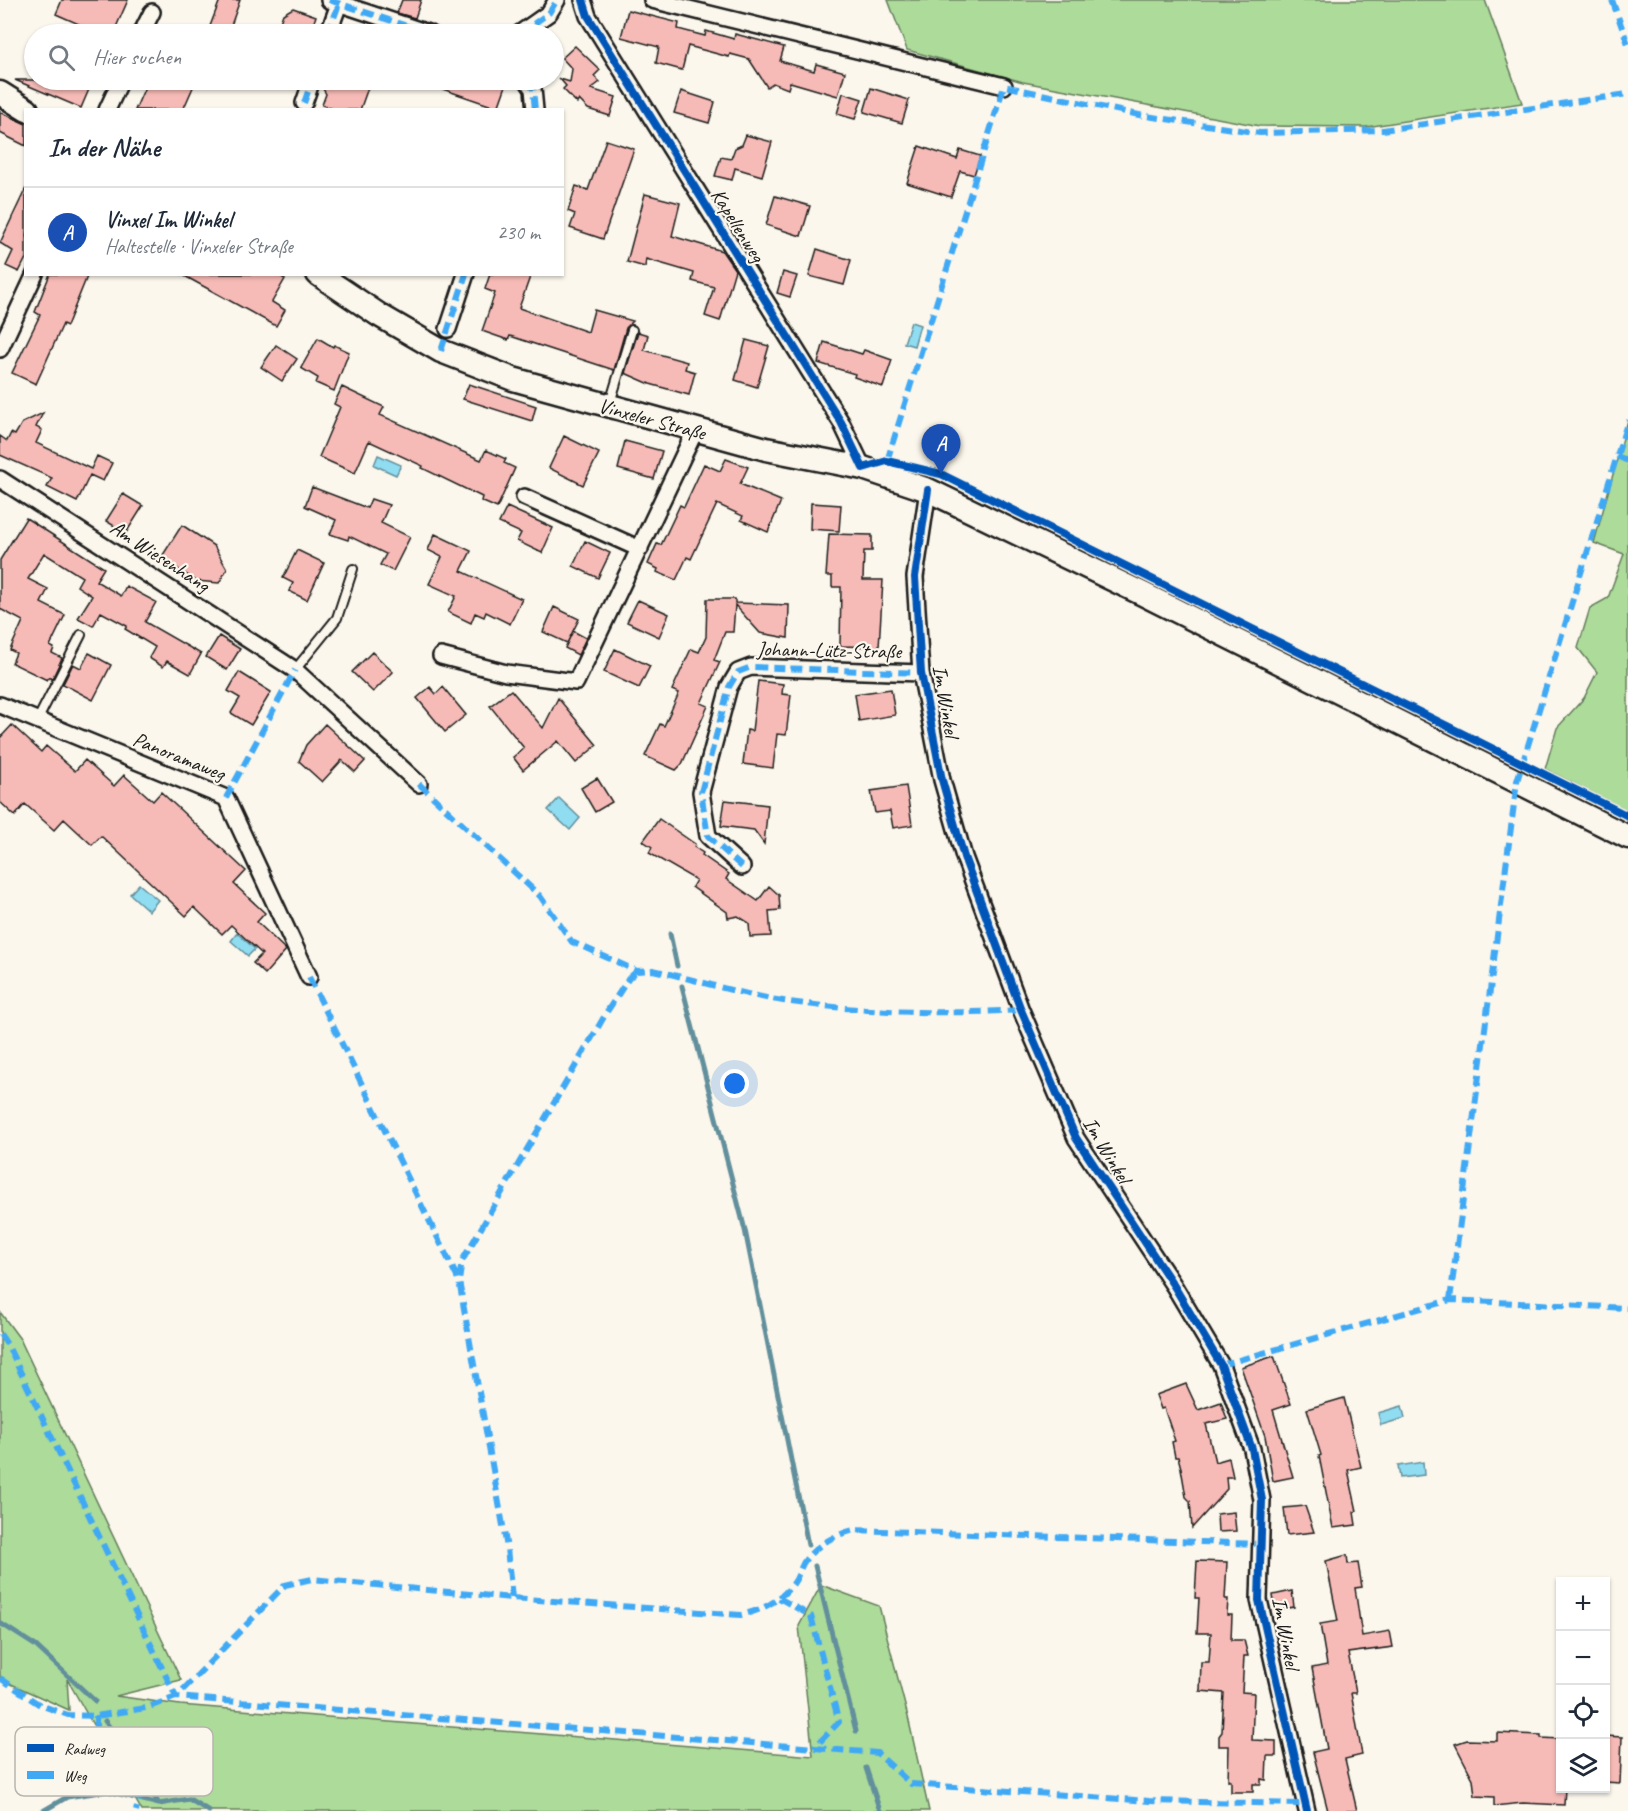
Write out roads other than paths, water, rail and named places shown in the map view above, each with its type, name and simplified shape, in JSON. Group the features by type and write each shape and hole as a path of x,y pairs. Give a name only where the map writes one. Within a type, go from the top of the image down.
{"main road":[{"path":"0,93 24,108"},
{"name":"Vinxeler Straße","path":"321,276 379,315 441,351 513,379 766,449 863,468 928,490 1628,837"}],"street":[{"path":"533,24 549,13 557,0"},
{"name":"Kapellenweg","path":"583,0 588,16 639,101 842,422 863,468"},
{"path":"652,0 1004,86"},
{"path":"330,24 334,2 401,24"},
{"path":"146,24 152,12"},
{"path":"108,108 116,90"},
{"path":"304,103 309,90"},
{"path":"532,90 535,108"},
{"path":"0,349 34,276"},
{"path":"448,329 465,276"},
{"path":"441,656 506,673 576,682 696,431"},
{"name":"Am Wiesenhang","path":"0,478 295,670 420,784"},
{"name":"Im Winkel","path":"928,490 915,577 921,673 942,780 964,857 1021,1010 1076,1138 1174,1286 1221,1365 1252,1449 1262,1500 1259,1600 1307,1811"},
{"path":"524,497 640,549"},
{"name":"Johann-Lütz-Straße","path":"742,867 708,836 701,792 729,687 738,672 751,667 921,673"},
{"name":"Panoramaweg","path":"0,705 226,798 309,977"}],"lane":[{"path":"609,407 632,330"},
{"path":"295,670 337,618 353,569"},
{"path":"37,721 81,635"}],"water":[{"path":"911,322 920,325 914,346 904,343"},
{"path":"378,455 401,465 396,475 374,465"},
{"path":"559,798 580,818 570,830 548,810"},
{"path":"139,884 158,900 149,911 130,894"},
{"path":"237,933 255,949 248,956 231,941"},
{"path":"1402,1406 1405,1418 1381,1425 1378,1413"},
{"path":"1423,1462 1424,1475 1400,1478 1398,1466"}],"waterway":[{"path":"670,934 677,966"},
{"path":"682,986 745,1230 808,1545"},
{"path":"815,1566 856,1731"},
{"path":"0,1623 36,1646 95,1701"},
{"path":"105,1721 109,1727"},
{"path":"866,1768 880,1811"},
{"path":"43,1811 67,1797 74,1796"},
{"path":"128,1796 159,1804 189,1799 209,1811"},
{"path":"154,1796 159,1804"}],"place":[{"name":"Vinxel Im Winkel","path":"941,474"}]}
